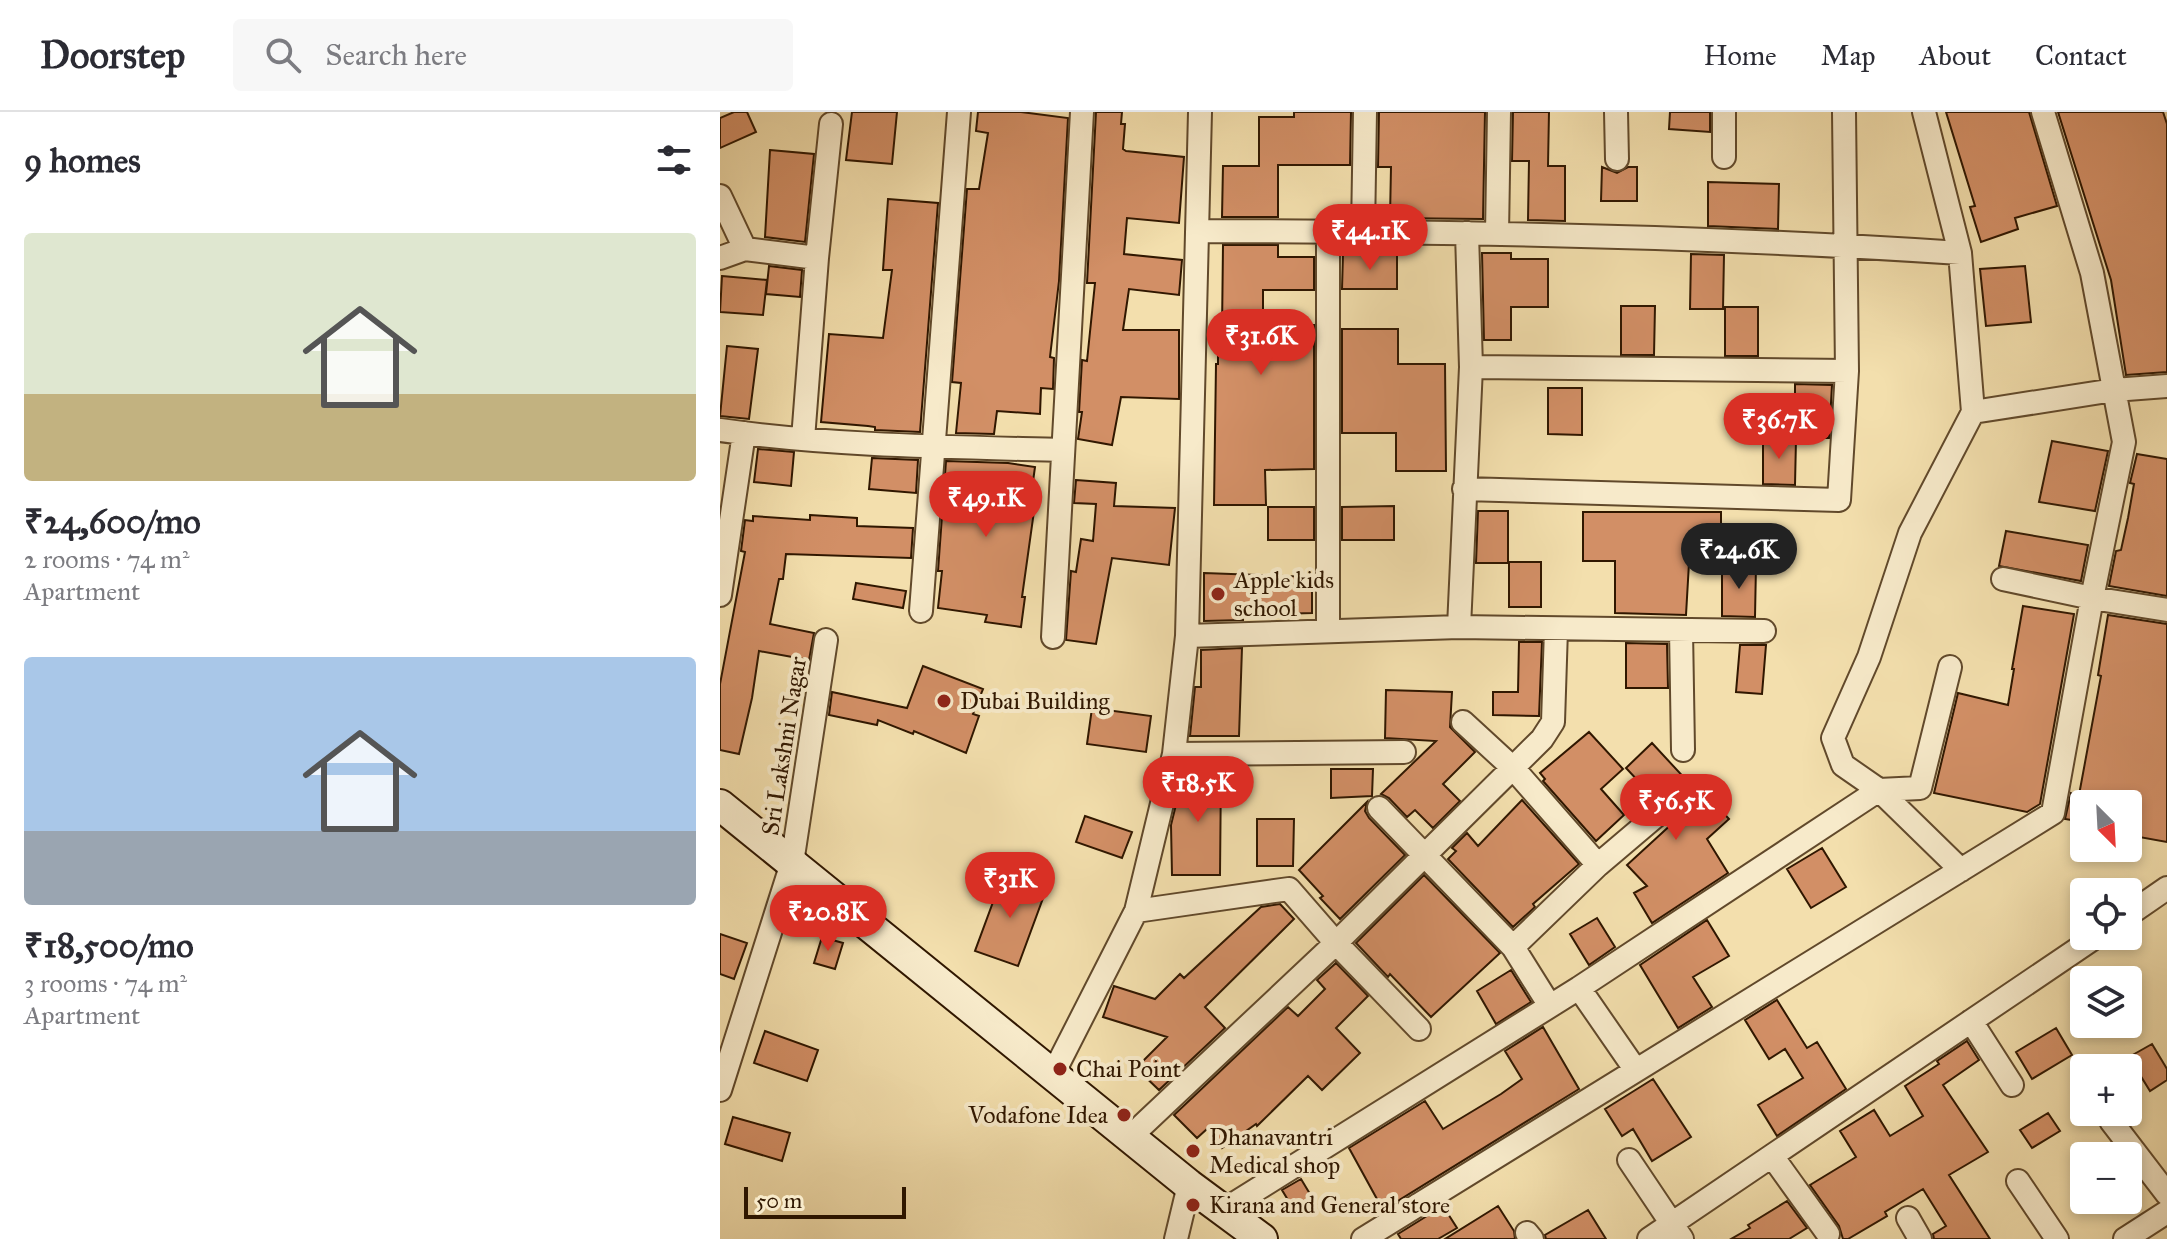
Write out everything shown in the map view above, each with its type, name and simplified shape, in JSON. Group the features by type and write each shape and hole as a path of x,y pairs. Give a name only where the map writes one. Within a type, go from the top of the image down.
{"street":[{"path":"921,611 959,112"},
{"path":"1053,637 1082,112"},
{"path":"1053,1074 1136,911 1174,754 1187,636 1200,112"},
{"path":"1363,231 1365,112"},
{"path":"1497,234 1499,112"},
{"path":"1616,112 1617,159"},
{"path":"1724,112 1724,157"},
{"path":"1464,489 1839,500 1847,371 1844,112"},
{"path":"1924,112 1960,253 1973,412 1910,533 1869,657 1833,738 1843,765 1879,790 1961,870"},
{"path":"1363,1239 2053,813 2124,442 2092,273 2043,112"},
{"path":"803,439 831,124"},
{"path":"720,196 745,249"},
{"path":"1197,231 1467,233 1960,253"},
{"path":"1328,231 1328,631"},
{"path":"1459,627 1471,367 1467,233"},
{"path":"720,258 745,249 817,258"},
{"path":"1471,367 1847,371"},
{"path":"1973,412 2114,390 2167,386"},
{"path":"720,430 933,447 1063,450"},
{"path":"720,595 744,433"},
{"path":"2003,579 2167,610"},
{"path":"1187,636 1459,627 1764,631"},
{"path":"1131,1136 1336,943 1542,739 1553,722 1556,629"},
{"path":"1681,630 1683,750"},
{"name":"Sri Lakshni Nagar","path":"720,1090 792,863 826,640"},
{"path":"1224,1210 1579,988 1879,790 1920,788 1950,667"},
{"path":"1463,722 1513,768 1598,865"},
{"path":"1174,754 1404,752"},
{"path":"1513,947 1598,865 1677,798"},
{"path":"720,805 1189,1185 1262,1239"},
{"path":"1379,808 1513,947 1550,1006"},
{"path":"2142,905 2167,888"},
{"path":"1136,911 1289,889 1419,1029"},
{"path":"1649,1239 1677,1231 1772,1156 2076,950"},
{"path":"1579,988 1635,1069"},
{"path":"1971,1021 2012,1085"},
{"path":"2115,1126 2167,1194"},
{"path":"1772,1156 1819,1230"},
{"path":"1629,1160 1677,1231"},
{"path":"2018,1181 2057,1239"},
{"path":"1176,1239 1189,1185"},
{"path":"2125,1239 2167,1212"},
{"path":"1908,1218 1920,1239"}],"building":[{"path":"734,112 747,112 756,132 720,148 720,118"},
{"path":"852,112 897,112 892,164 846,160"},
{"path":"978,112 1021,112 1068,118 1059,281 1050,357 1054,358 1053,389 1041,388 1040,414 997,411 994,434 956,433 961,383 952,382 967,189 979,189 988,133 976,131"},
{"path":"1096,112 1122,112 1121,124 1125,124 1123,149 1126,151 1184,157 1179,223 1127,218 1124,254 1182,260 1179,295 1129,289 1123,330 1179,330 1179,399 1121,397 1112,445 1078,439 1082,412 1079,412 1082,360 1087,361 1095,283 1087,283"},
{"path":"1294,112 1351,112 1350,165 1278,165 1278,217 1222,217 1223,166 1259,166 1259,117 1294,117"},
{"path":"1379,112 1485,112 1483,219 1390,218 1391,167 1378,167"},
{"path":"1513,112 1549,112 1548,166 1565,166 1565,221 1528,220 1529,161 1512,161"},
{"path":"1670,112 1710,112 1710,132 1669,129"},
{"path":"1946,112 2029,112 2057,206 2015,218 2018,229 1981,242 1970,207 1975,206"},
{"path":"2058,112 2163,112 2167,124 2167,372 2126,375 2111,280"},
{"path":"770,150 814,154 805,242 765,237"},
{"path":"1602,167 1617,173 1628,167 1637,167 1637,201 1601,201"},
{"path":"1708,182 1779,184 1778,229 1708,226"},
{"path":"888,199 938,203 920,432 875,430 875,427 821,422 829,334 883,338 892,270 883,270"},
{"path":"1223,245 1278,245 1278,257 1314,257 1314,290 1263,290 1263,326 1314,325 1314,469 1265,470 1266,505 1214,505 1216,364 1218,330 1222,330"},
{"path":"1482,253 1511,253 1511,259 1548,259 1548,307 1511,307 1511,340 1484,340"},
{"path":"1343,254 1397,254 1397,289 1342,289"},
{"path":"1691,254 1724,255 1723,309 1690,309"},
{"path":"769,266 802,270 800,297 766,294"},
{"path":"2025,266 2031,322 1986,326 1980,269"},
{"path":"722,276 767,280 763,315 720,312"},
{"path":"1621,306 1655,306 1654,355 1621,355"},
{"path":"1725,307 1758,307 1758,356 1725,356"},
{"path":"1342,329 1398,329 1398,364 1445,364 1446,471 1396,471 1396,433 1342,433"},
{"path":"727,346 758,349 749,419 720,416"},
{"path":"1795,384 1832,385 1829,438 1795,438"},
{"path":"1548,388 1582,388 1582,435 1548,434"},
{"path":"1763,438 1796,439 1795,485 1763,484"},
{"path":"2052,441 2108,451 2095,511 2039,502"},
{"path":"758,449 794,452 791,486 754,482"},
{"path":"2137,454 2167,459 2167,596 2109,586 2116,551 2121,550 2128,518 2134,484 2130,483"},
{"path":"872,458 918,460 916,493 869,489"},
{"path":"946,461 1035,467 1030,503 1035,504 1021,627 985,622 987,615 938,608"},
{"path":"1076,480 1116,483 1114,506 1175,508 1169,565 1112,558 1096,644 1066,640 1071,571 1076,572 1081,539 1093,541 1096,504 1074,503"},
{"path":"1394,506 1394,540 1342,540 1342,507"},
{"path":"1268,507 1314,507 1314,540 1268,540"},
{"path":"1478,511 1508,511 1508,563 1476,563"},
{"path":"1583,512 1721,512 1721,563 1689,563 1686,615 1615,613 1615,561 1583,561"},
{"path":"810,515 857,518 857,526 913,528 911,558 786,554 783,579 779,579 770,624 814,633 809,660 759,651 739,754 720,750 720,684 745,552 741,551 745,520 753,521 753,516 810,520"},
{"path":"2006,531 2088,545 2081,581 1999,566"},
{"path":"1509,562 1541,562 1541,607 1509,607"},
{"path":"1722,565 1756,565 1755,617 1722,616"},
{"path":"1204,573 1312,577 1312,613 1243,615 1243,620 1204,621"},
{"path":"856,583 906,591 903,608 853,599"},
{"path":"2023,606 2074,614 2040,804 2027,812 1934,793 1958,693 2008,705"},
{"path":"2108,615 2167,624 2167,842 2142,838 2142,790 2080,790 2101,676 2098,675"},
{"path":"1519,642 1542,642 1539,716 1493,715 1493,692 1518,692"},
{"path":"1626,643 1667,644 1668,688 1626,688"},
{"path":"1740,645 1766,645 1762,694 1736,692"},
{"path":"1242,648 1239,736 1190,736 1195,687 1201,687 1201,650"},
{"name":"Dubai Building","path":"923,666 983,689 973,714 979,716 966,753 878,720 877,725 829,715 832,692 907,708"},
{"path":"1386,690 1452,692 1450,727 1475,752 1443,784 1460,801 1433,828 1415,810 1407,817 1381,794 1436,741 1385,738"},
{"path":"1092,708 1151,716 1146,752 1087,744"},
{"path":"1589,732 1623,769 1601,789 1624,815 1596,841 1543,781 1545,779 1540,773"},
{"path":"1652,743 1701,796 1705,793 1729,819 1707,839 1728,873 1652,923 1634,893 1647,886 1627,865 1675,821 1690,803 1691,796 1687,788 1675,784 1655,799 1626,768"},
{"path":"1185,768 1221,768 1220,875 1172,875 1171,825"},
{"path":"1331,769 1373,769 1372,796 1331,798"},
{"path":"2070,797 2070,820 2065,819"},
{"path":"1522,800 1579,864 1533,904 1535,907 1513,927 1448,859 1456,851 1452,848 1467,833 1478,846"},
{"path":"1367,802 1365,811 1369,818 1405,855 1340,919 1299,870"},
{"path":"1085,816 1132,832 1122,858 1076,842"},
{"path":"1257,819 1294,819 1293,866 1257,866"},
{"path":"1822,848 1846,887 1811,908 1787,869"},
{"path":"1003,875 1046,890 1018,966 975,951"},
{"path":"1424,875 1500,953 1431,1017 1356,943"},
{"path":"1280,904 1294,919 1205,1007 1225,1028 1159,1090 1136,1068 1167,1037 1103,1017 1114,986 1155,999 1180,974 1184,978 1261,907"},
{"path":"1597,918 1615,947 1589,965 1570,934"},
{"path":"1707,920 1729,956 1693,977 1712,1007 1678,1028 1640,965"},
{"path":"720,934 747,943 734,979 720,974"},
{"path":"822,937 843,943 835,969 814,963"},
{"path":"1336,963 1368,996 1336,1028 1360,1053 1322,1090 1308,1076 1257,1126 1222,1148 1208,1128 1197,1138 1174,1115 1288,1007 1298,1016 1325,989 1317,980"},
{"path":"1511,970 1531,1002 1496,1024 1477,991"},
{"path":"1777,1000 1807,1048 1817,1042 1846,1089 1777,1136 1758,1105 1803,1078 1785,1049 1769,1059 1745,1020"},
{"path":"1543,1027 1579,1089 1383,1210 1349,1148 1425,1101 1443,1129 1501,1094 1522,1079 1505,1051"},
{"path":"2056,1028 2071,1054 2032,1079 2016,1052"},
{"path":"765,1031 818,1050 807,1081 754,1063"},
{"path":"1967,1041 1979,1060 1943,1085 1988,1152 1949,1175 1990,1239 1934,1239 1933,1234 1946,1226 1923,1189 1885,1212 1887,1216 1843,1239 1839,1226 1810,1185 1856,1157 1840,1131 1874,1110 1890,1136 1923,1116 1905,1086"},
{"path":"2152,1044 2167,1069 2167,1080 2150,1091 2142,1078 2142,1054 2134,1054"},
{"path":"1653,1079 1691,1137 1652,1161 1633,1129 1622,1136 1605,1109"},
{"path":"2048,1113 2060,1131 2032,1148 2020,1130"},
{"path":"733,1117 790,1133 782,1161 725,1144"},
{"path":"1301,1179 1316,1204 1297,1215 1282,1190"},
{"path":"1787,1201 1807,1228 1789,1239 1731,1239 1750,1228 1748,1225"},
{"path":"1443,1206 1457,1228 1438,1239 1401,1239 1398,1234"},
{"path":"1498,1206 1514,1231 1515,1239 1445,1239"},
{"path":"1588,1210 1606,1239 1546,1239 1545,1235"}],"place":[{"name":"Apple kids school","path":"1218,594"},
{"name":"Dubai Building","path":"944,701"},
{"name":"Chai Point","path":"1060,1069"},
{"name":"Vodafone Idea","path":"1124,1115"},
{"name":"Dhanavantri Medical shop","path":"1193,1151"},
{"name":"Kirana and General store","path":"1193,1205"}]}
